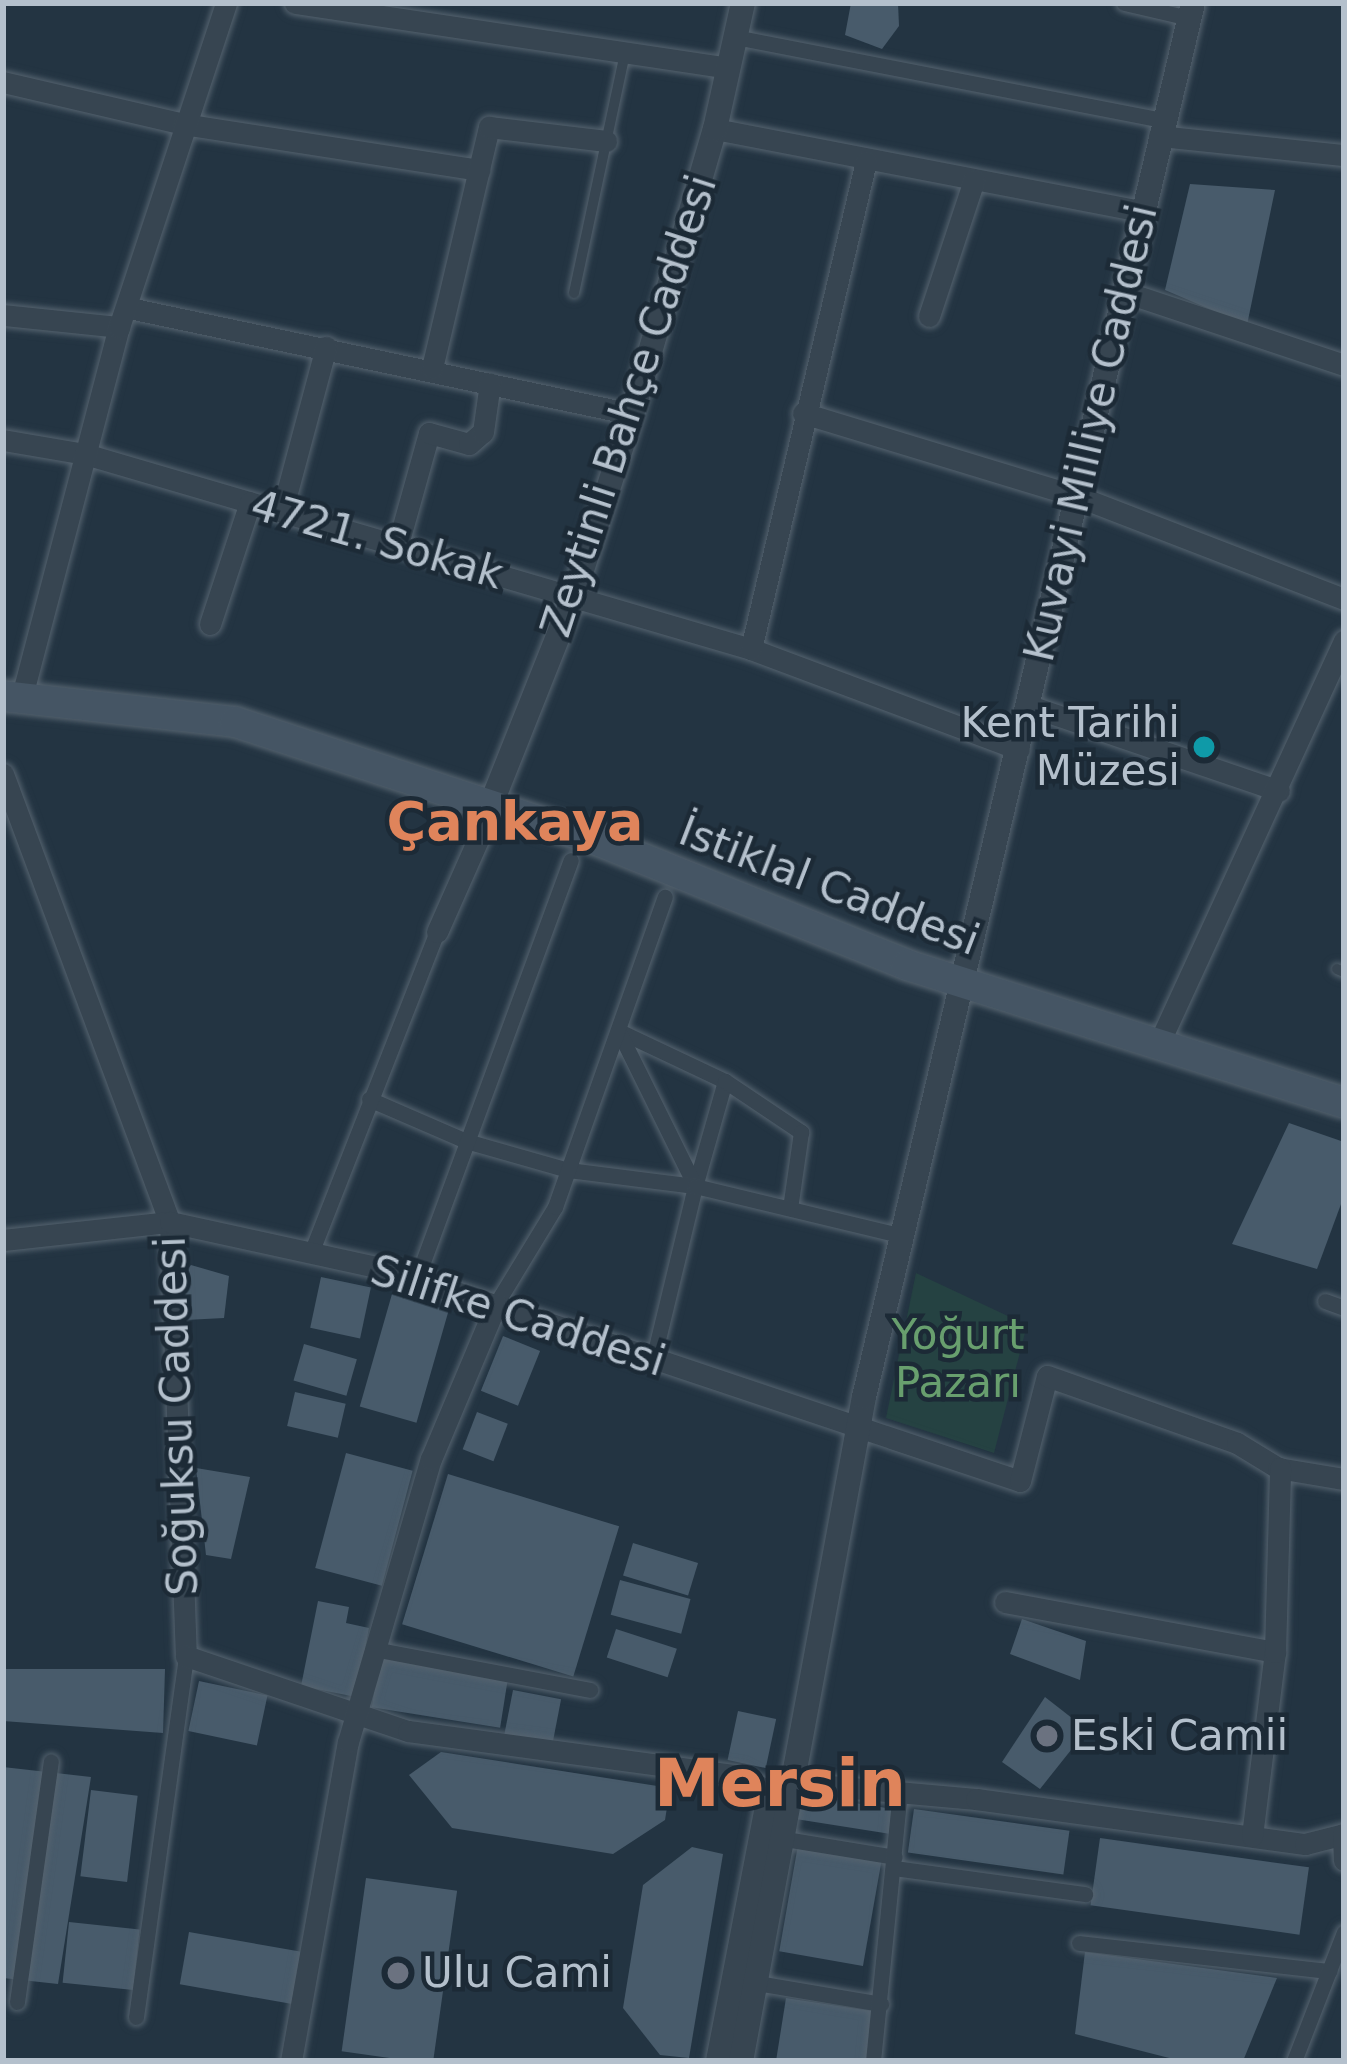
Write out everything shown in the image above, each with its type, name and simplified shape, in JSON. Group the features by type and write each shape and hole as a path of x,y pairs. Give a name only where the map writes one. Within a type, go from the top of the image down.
{"main road":[{"name":"İstiklal Caddesi","path":"12,696 235,722 964,984 1344,1103"}],"street":[{"path":"12,696 124,318 226,3"},
{"path":"295,3 444,14 625,53 728,68"},
{"name":"Zeytinli Bahçe Caddesi","path":"488,815 573,598 632,414 716,129 743,3"},
{"path":"1124,3 1191,11"},
{"name":"Kuvayi Milliye Caddesi","path":"741,2061 860,1432 903,1236 1030,706 1139,211 1191,11"},
{"path":"735,37 1161,128 1344,155"},
{"path":"3,82 184,124 479,170"},
{"path":"432,368 489,127 606,141"},
{"path":"716,129 1139,211"},
{"path":"751,649 866,161"},
{"path":"929,316 974,181"},
{"path":"1122,290 1344,365"},
{"path":"3,315 124,318 326,347 632,414"},
{"path":"282,512 326,347"},
{"path":"398,544 429,433 469,444 483,432 490,383"},
{"path":"803,413 1077,496 1344,599"},
{"name":"4721. Sokak","path":"3,440 85,454 751,649 1019,749"},
{"path":"210,624 250,502"},
{"path":"1159,1043 1279,791 1344,640"},
{"path":"1030,706 1279,791"},
{"name":"Soğuksu Caddesi","path":"3,774 170,1222 186,1656"},
{"path":"310,1253 488,815"},
{"path":"417,1278 571,860"},
{"path":"291,2061 355,1719 379,1650 431,1459 496,1304 568,1170 665,897"},
{"path":"619,1031 725,1081 801,1132 790,1208"},
{"path":"619,1031 695,1186"},
{"path":"653,1360 725,1081"},
{"path":"369,1099 466,1141 568,1170 695,1186 903,1236"},
{"name":"Silifke Caddesi","path":"3,1240 170,1222 417,1278 860,1432 1020,1481 1047,1376 1237,1443 1280,1468"},
{"path":"1325,1301 1344,1308"},
{"path":"1252,1836 1275,1652 1280,1468 1344,1480"},
{"path":"1005,1602 1275,1652"},
{"path":"379,1650 590,1690"},
{"path":"136,2017 186,1656 355,1719 740,1776 770,1792 796,1783 900,1792 1305,1844 1343,1834 1344,1860"},
{"path":"17,2002 51,1761"},
{"path":"718,2061 770,1792"},
{"path":"873,2061 900,1792"},
{"path":"785,1839 894,1863 1085,1894"},
{"path":"1294,2061 1344,1932"},
{"path":"1079,1943 1329,1971"},
{"path":"757,1983 880,2004"}],"lane":[{"path":"574,293 625,53"}],"green space":[{"name":"Yoğurt Pazarı","path":"916,1273 1027,1325 994,1453 886,1418"}],"building":[{"path":"851,3 898,3 899,26 882,49 845,35"},
{"path":"1190,184 1275,190 1247,325 1165,290"},
{"path":"1289,1123 1344,1142 1344,1196 1317,1269 1232,1244"},
{"path":"191,1265 229,1276 224,1318 186,1320 184,1273"},
{"path":"321,1277 371,1288 360,1338 310,1328"},
{"path":"392,1294 449,1310 416,1423 360,1406"},
{"path":"503,1336 540,1351 518,1406 481,1391"},
{"path":"304,1344 357,1359 346,1396 294,1381"},
{"path":"295,1392 346,1404 338,1438 287,1426"},
{"path":"477,1412 508,1424 493,1461 463,1449"},
{"path":"346,1453 413,1471 382,1586 315,1568"},
{"path":"196,1468 250,1477 231,1559 206,1555"},
{"path":"448,1474 619,1526 573,1676 402,1624"},
{"path":"633,1543 698,1563 688,1595 623,1576"},
{"path":"620,1580 691,1599 681,1634 611,1615"},
{"path":"318,1601 349,1607 346,1623 369,1628 356,1697 301,1686"},
{"path":"1022,1619 1086,1641 1080,1680 1010,1654"},
{"path":"616,1629 677,1649 668,1677 607,1658"},
{"path":"380,1655 508,1675 500,1728 372,1707"},
{"path":"3,1669 165,1669 163,1733 3,1721"},
{"path":"199,1681 267,1696 257,1745 188,1731"},
{"path":"513,1690 561,1699 552,1746 504,1737"},
{"name":"Eski Camii","path":"1045,1697 1077,1722 1071,1750 1040,1789 1002,1762"},
{"path":"738,1711 776,1719 766,1768 728,1760"},
{"path":"441,1752 670,1788 665,1820 613,1854 452,1828 409,1775"},
{"path":"3,1767 91,1777 58,1984 3,1978"},
{"path":"91,1790 138,1796 127,1882 80,1876"},
{"path":"798,1794 898,1810 894,1834 794,1819"},
{"path":"914,1809 1069,1831 1063,1874 908,1853"},
{"path":"1100,1838 1309,1867 1299,1935 1091,1905"},
{"path":"798,1845 882,1860 863,1966 779,1951"},
{"path":"692,1847 723,1854 689,2058 660,2055 623,2008 643,1885"},
{"name":"Ulu Cami","path":"366,1878 457,1891 433,2061 342,2051"},
{"path":"69,1922 140,1929 133,1990 63,1983"},
{"path":"189,1932 304,1952 295,2005 180,1984"},
{"path":"1085,1952 1277,1978 1243,2061 1181,2061 1075,2034"},
{"path":"786,1998 878,2012 870,2061 776,2061"}],"place":[{"name":"Kent Tarihi Müzesi","path":"1204,747"},
{"name":"Eski Camii","path":"1047,1736"},
{"name":"Ulu Cami","path":"398,1973"}],"district":[{"name":"Çankaya","path":"515,822"},
{"name":"Mersin","path":"780,1784"}]}
